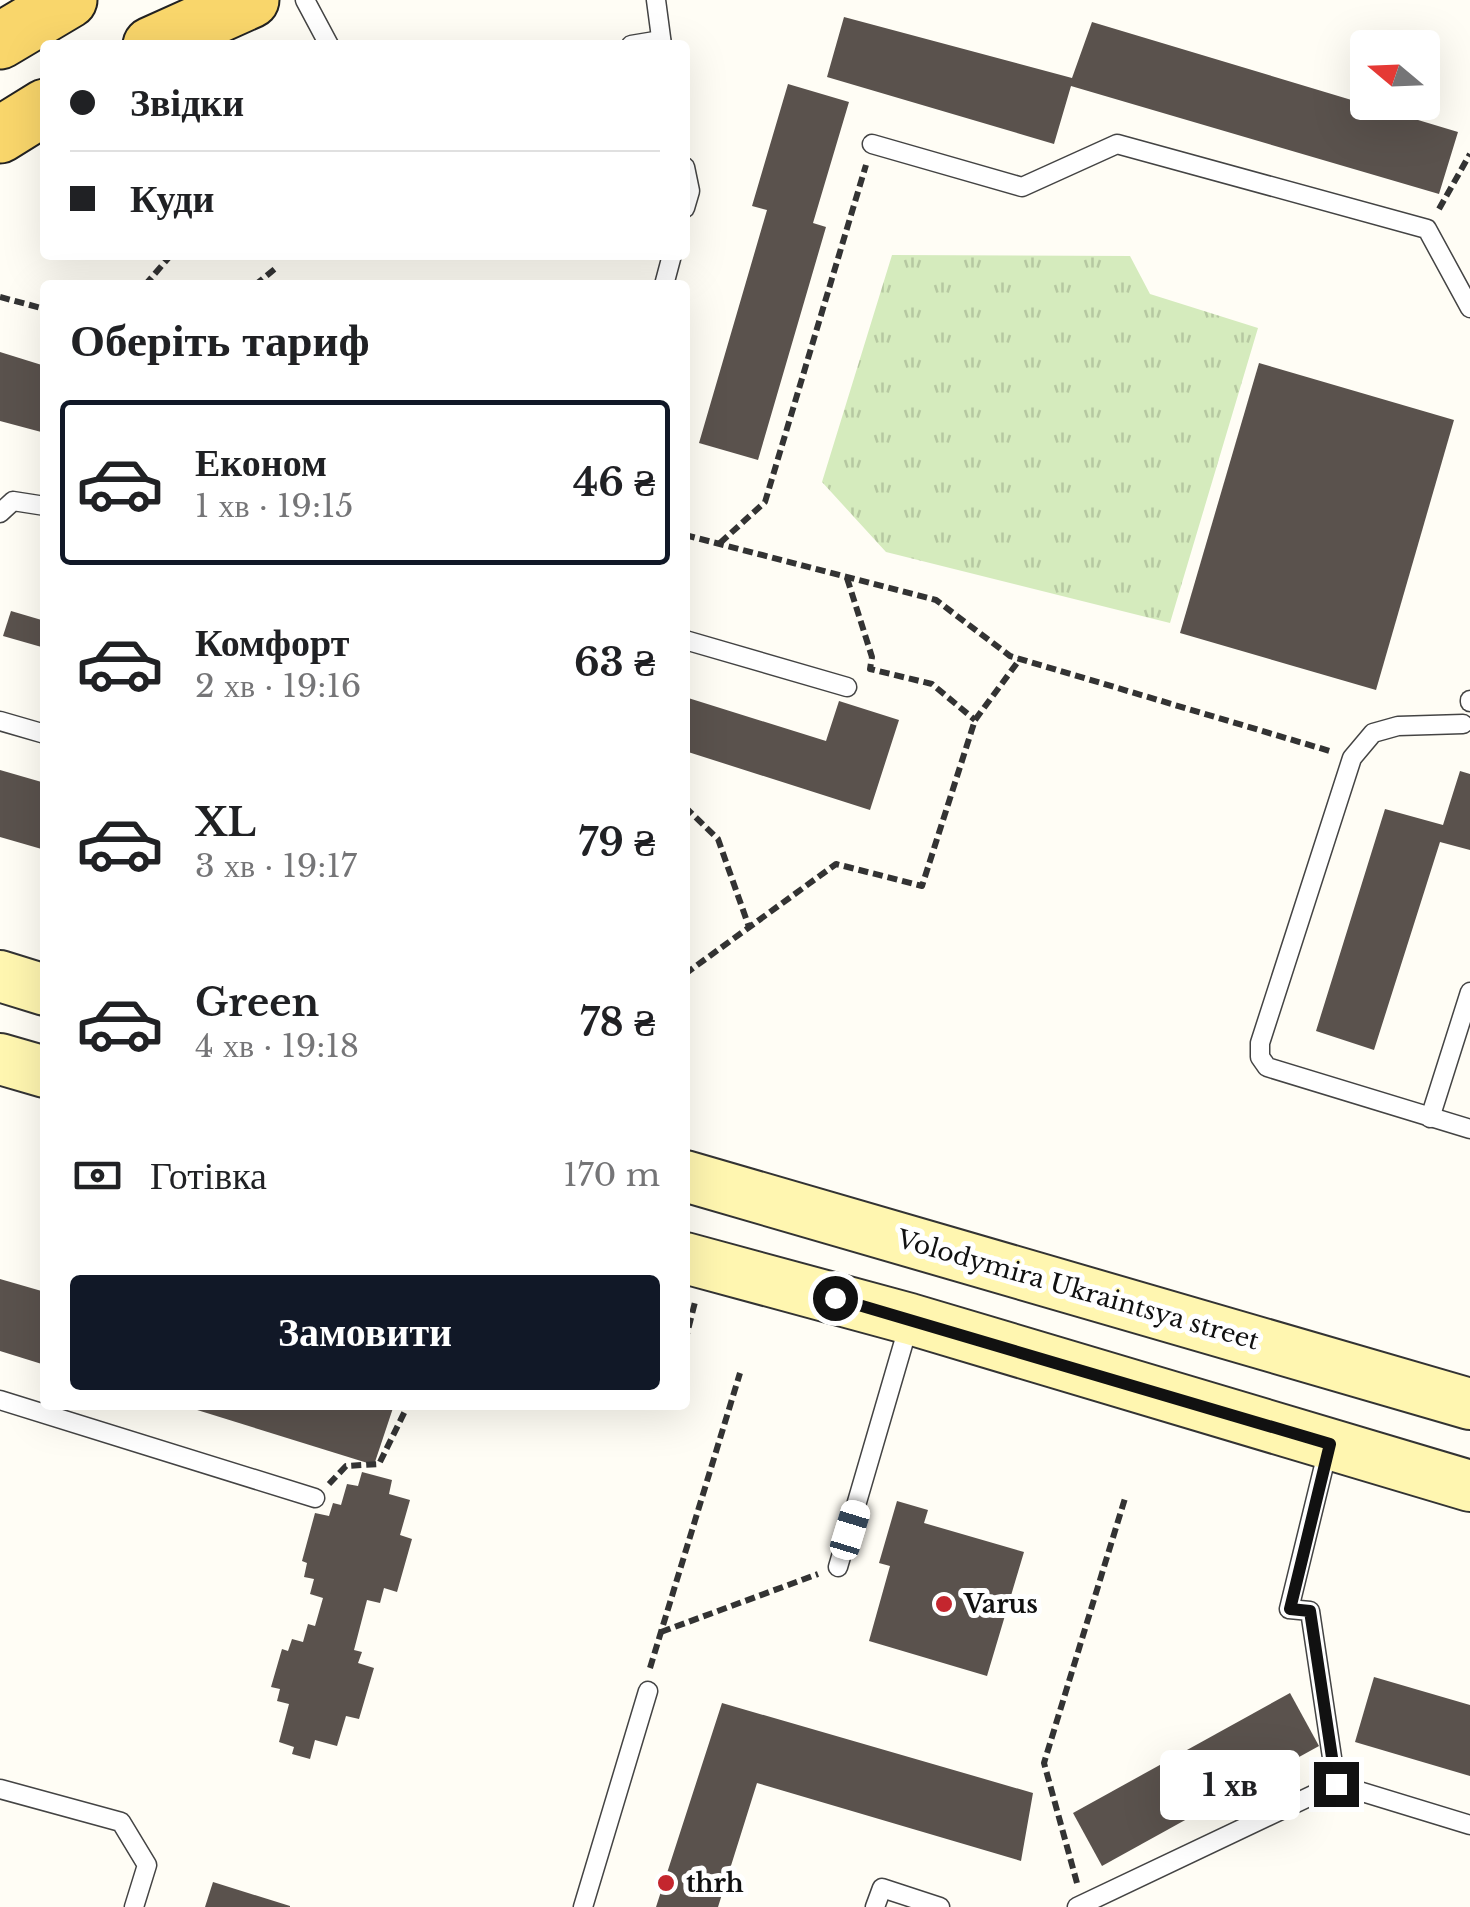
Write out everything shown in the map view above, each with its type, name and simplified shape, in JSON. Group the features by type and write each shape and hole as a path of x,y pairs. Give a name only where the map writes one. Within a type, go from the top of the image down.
{"main road":[{"path":"0,41 68,0"},
{"path":"162,40 251,0"},
{"path":"0,135 40,110"}],"street":[{"path":"0,976 40,988"},
{"path":"0,1059 40,1071"},
{"name":"Volodymira Ukraintsya street","path":"690,1177 1470,1404"},
{"path":"690,1280 910,1319 1470,1486"}],"lane":[{"path":"305,0 326,40"},
{"path":"656,0 662,40"},
{"path":"872,144 1022,187 1116,144 1427,230 1470,308"},
{"path":"0,513 13,501 40,505"},
{"path":"690,641 847,688"},
{"path":"0,721 40,733"},
{"path":"1463,724 1398,726 1373,733 1352,758 1260,1043 1260,1057 1267,1067 1470,1129"},
{"path":"1430,1118 1470,992"},
{"path":"838,1567 910,1319"},
{"path":"0,1400 316,1498"},
{"path":"1330,1444 1290,1609 1310,1611 1336,1784"},
{"path":"583,1907 648,1691"},
{"path":"1080,1906 1336,1784 1470,1825"},
{"path":"0,1789 121,1822 148,1864 134,1907"},
{"path":"876,1907 882,1888 940,1907"}],"path":[{"path":"719,544 765,502 872,144"},
{"path":"1427,230 1470,154"},
{"path":"149,280 167,260"},
{"path":"261,280 276,268"},
{"path":"0,298 40,308"},
{"path":"690,536 936,600 1010,656 1352,758"},
{"path":"846,577 872,657 870,670 932,684 974,720"},
{"path":"690,970 836,864 922,886 974,720 1020,659"},
{"path":"690,812 718,840 749,927"},
{"path":"648,1691 649,1671 740,1372"},
{"path":"316,1498 346,1466 379,1464 406,1410"},
{"path":"1080,1906 1044,1763 1126,1496"},
{"path":"661,1632 838,1567"}],"green space":[{"path":"892,255 1130,256 1150,294 1258,328 1170,623 886,552 822,482"}],"building":[{"path":"844,17 1072,78 1092,22 1350,100 1350,120 1418,120 1458,132 1439,194 1071,86 1054,144 827,77"},
{"path":"788,84 849,102 813,223 826,227 758,460 699,443 767,210 752,206"},
{"path":"0,352 40,364 40,432 0,421"},
{"path":"1259,363 1454,420 1376,690 1180,633"},
{"path":"11,611 40,620 40,647 3,636"},
{"path":"690,699 826,741 839,701 899,720 870,810 690,753"},
{"path":"0,770 40,782 40,849 0,837"},
{"path":"1460,771 1470,774 1470,850 1440,842 1374,1050 1316,1031 1385,809 1443,825"},
{"path":"0,1279 40,1291 40,1363 0,1351"},
{"path":"197,1410 392,1410 374,1465"},
{"path":"362,1472 392,1480 389,1494 410,1500 400,1535 412,1539 397,1592 384,1588 380,1603 367,1600 354,1650 362,1652 358,1663 374,1668 359,1719 346,1716 337,1746 315,1740 310,1759 292,1754 294,1747 279,1742 289,1704 277,1701 280,1689 271,1687 282,1649 288,1651 292,1639 303,1642 308,1624 315,1626 323,1598 310,1594 314,1579 304,1577 307,1563 302,1561 315,1513 329,1516 333,1503 341,1505 347,1484 358,1486"},
{"name":"Varus","path":"897,1501 928,1510 924,1523 1024,1552 987,1676 869,1641 890,1566 879,1563"},
{"path":"1374,1677 1470,1705 1470,1776 1355,1742"},
{"path":"1290,1693 1319,1746 1102,1866 1073,1813"},
{"path":"722,1703 1033,1793 1021,1861 757,1783 718,1907 656,1907"},
{"path":"213,1882 290,1906 290,1907 205,1907"}],"place":[{"name":"Varus","path":"944,1604"},
{"name":"thrh","path":"666,1883"}],"route":[{"path":"835,1298 1330,1444 1290,1609 1310,1611 1336,1784"}]}
